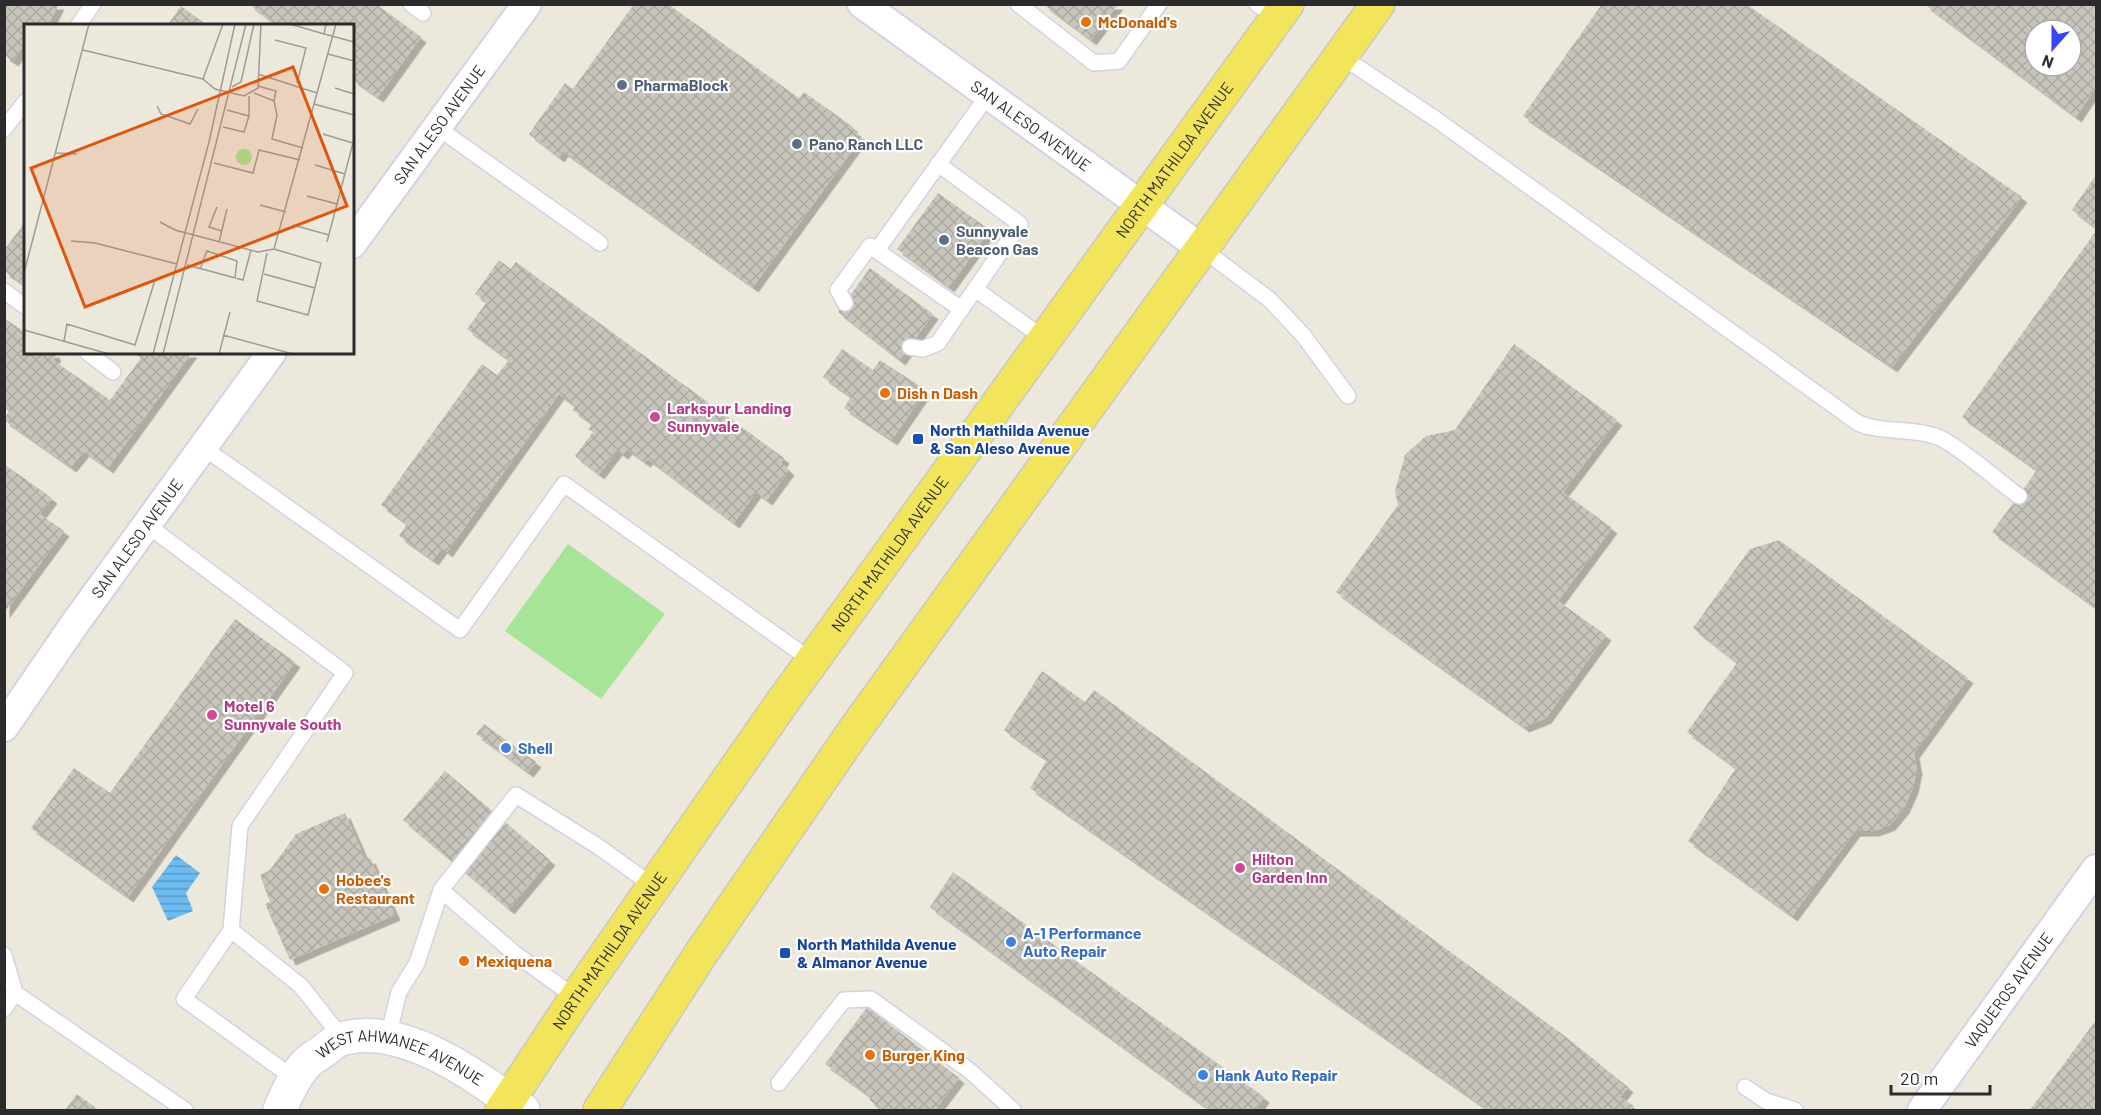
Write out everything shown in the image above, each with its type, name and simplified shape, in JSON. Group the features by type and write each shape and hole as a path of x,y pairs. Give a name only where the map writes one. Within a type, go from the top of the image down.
{"main road":[{"path":"600,1110 702,952 791,821 1200,248 1378,4"},
{"name":"NORTH MATHILDA AVENUE","path":"512,1107 576,998 653,886 1141,205 1274,9"}],"street":[{"name":"SAN ALESO AVENUE","path":"354,241 527,4"},
{"name":"SAN ALESO AVENUE","path":"862,4 1200,248"},
{"name":"SAN ALESO AVENUE","path":"4,727 271,354"},
{"name":"VAQUEROS AVENUE","path":"1922,1110 2097,869"},
{"name":"WEST AHWANEE AVENUE","path":"280,1110 295,1078 304,1065 342,1038 364,1035 388,1037 421,1047 474,1077 512,1107"}],"lane":[{"path":"79,24 93,4"},
{"path":"1018,4 1094,63 1119,61 1159,4"},
{"path":"1341,56 1437,120 1858,423 1874,430 1921,433 1941,439 2019,496"},
{"path":"877,250 988,95"},
{"path":"4,129 24,104"},
{"path":"438,128 600,243"},
{"path":"909,347 923,349 938,343 1020,224 938,164"},
{"path":"845,303 838,290 870,246 961,309"},
{"path":"1200,248 1270,300 1303,335 1348,396"},
{"path":"975,289 1045,339"},
{"path":"4,291 24,306"},
{"path":"90,354 113,372"},
{"path":"204,448 460,630 564,484 812,662"},
{"path":"147,525 345,673 240,825 231,930 184,999 295,1078"},
{"path":"388,1037 399,992 417,963 441,890 516,795 599,847 653,886"},
{"path":"441,890 513,952 576,998"},
{"path":"231,930 301,986 342,1038"},
{"path":"4,955 15,993 185,1110"},
{"path":"4,1009 15,993"},
{"path":"779,1083 844,1000 871,999 969,1071 1013,1110"},
{"path":"1745,1087 1766,1101 1796,1110"}],"green space":[{"path":"568,544 665,614 601,699 505,631"}],"water":[{"path":"176,855 200,873 186,893 193,911 168,921 152,887"}],"building":[{"path":"4,4 59,4 49,24 24,24 24,48 13,61 4,55"},
{"path":"249,4 376,4 421,37 378,97 354,80 354,24 275,24"},
{"path":"634,4 668,4 799,98 804,92 853,127 851,129 862,137 753,287 563,151 559,157 529,134 565,83 573,89"},
{"name":"McDonald's","path":"1043,4 1118,4 1091,40"},
{"path":"1602,4 1746,4 2022,197 1892,367 1523,116"},
{"path":"1924,4 2096,4 2096,87 2076,117 2024,78 2083,78 2083,18 2023,18 2023,78"},
{"path":"181,6 205,24 168,24"},
{"path":"2096,175 2096,228 2072,210"},
{"name":"Sunnyvale Beacon Gas","path":"938,193 990,230 949,287 897,249"},
{"path":"24,224 24,285 4,271 4,250"},
{"path":"2096,231 2096,608 1992,532 2037,470 1962,417"},
{"name":"Larkspur Landing Sunnyvale","path":"499,260 511,269 516,262 784,458 781,463 789,470 767,500 756,492 734,523 648,459 645,462 627,449 623,454 617,450 599,474 575,456 593,432 588,429 592,424 573,410 575,406 559,394 447,552 442,548 433,560 399,536 407,524 381,505 482,364 497,375 509,360 467,329 487,302 475,294"},
{"path":"870,268 933,314 900,360 838,312"},
{"path":"4,318 24,332 24,354 55,354 53,360 110,400 141,358 136,354 191,354 108,468 84,451 71,467 4,420 9,411 4,408"},
{"path":"1514,344 1617,420 1563,492 1612,528 1558,601 1606,635 1546,718 1524,727 1336,592 1398,505 1395,491 1405,455 1426,436 1455,430"},
{"name":"Dish n Dash","path":"842,349 873,370 880,360 926,390 892,440 844,408 851,397 823,377"},
{"path":"4,464 52,498 40,514 64,531 4,613"},
{"path":"1779,540 1968,678 1914,753 1917,769 1913,788 1904,808 1890,825 1874,831 1855,831 1792,916 1688,841 1736,768 1687,732 1737,663 1693,628 1750,549"},
{"name":"Motel 6 Sunnyvale South","path":"235,619 295,662 128,897 31,828 74,768 110,793"},
{"name":"Hilton Garden Inn","path":"1042,671 1085,702 1094,690 1566,1037 1628,1087 1620,1097 1634,1106 1630,1110 1488,1110 1030,788 1047,760 1004,730"},
{"name":"Shell","path":"484,724 536,762 528,772 476,734"},
{"path":"445,771 550,860 509,909 403,820"},
{"name":"Hobee's Restaurant","path":"345,813 365,859 370,858 395,915 290,960 265,904 270,902 260,875 270,870 296,834"},
{"path":"953,872 1264,1097 1256,1110 1210,1110 930,907"},
{"path":"867,1007 959,1078 935,1110 883,1110 869,1100 871,1097 825,1064"},
{"path":"2096,1020 2096,1110 2030,1110"},
{"path":"77,1094 99,1110 65,1110"}],"place":[{"name":"McDonald's","path":"1086,22"},
{"name":"PharmaBlock","path":"622,85"},
{"name":"Pano Ranch LLC","path":"797,144"},
{"name":"Sunnyvale Beacon Gas","path":"944,240"},
{"name":"Dish n Dash","path":"885,393"},
{"name":"Larkspur Landing Sunnyvale","path":"655,417"},
{"name":"North Mathilda Avenue & San Aleso Avenue","path":"918,439"},
{"name":"Motel 6 Sunnyvale South","path":"212,715"},
{"name":"Shell","path":"506,748"},
{"name":"Hilton Garden Inn","path":"1240,868"},
{"name":"Hobee's Restaurant","path":"324,889"},
{"name":"A-1 Performance Auto Repair","path":"1011,942"},
{"name":"North Mathilda Avenue & Almanor Avenue","path":"785,953"},
{"name":"Mexiquena","path":"464,961"},
{"name":"Burger King","path":"870,1055"},
{"name":"Hank Auto Repair","path":"1203,1075"}]}
